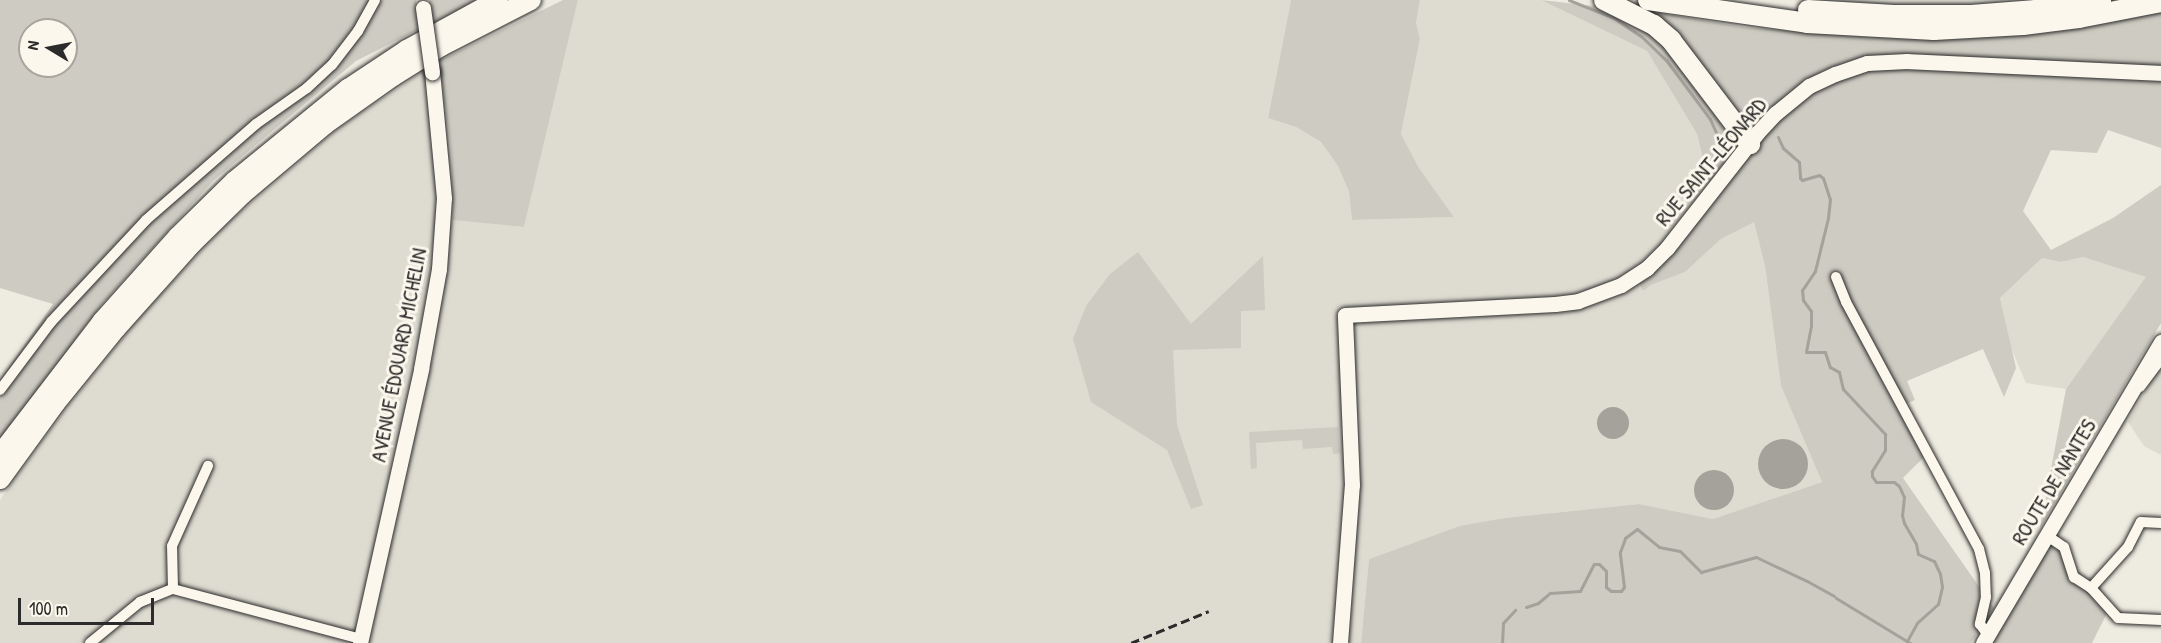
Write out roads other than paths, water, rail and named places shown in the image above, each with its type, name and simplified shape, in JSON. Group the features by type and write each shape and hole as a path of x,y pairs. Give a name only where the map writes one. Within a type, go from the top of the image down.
{"highway":[{"path":"0,455 102,322 178,237 235,181 348,89 407,50 498,0"},
{"path":"0,479 75,377 130,311 192,243 242,194 325,124 376,87 441,46 531,0"},
{"path":"1604,0 1654,25 1671,40 1750,144"},
{"path":"1648,0 1806,23 1934,30 2023,25 2079,18 2161,2"},
{"path":"1731,0 1809,10 1933,16 2020,12 2101,0"}],"main road":[{"name":"AVENUE ÉDOUARD MICHELIN","path":"360,641 421,369 439,269 444,198 423,4"},
{"name":"RUE SAINT-LÉONARD","path":"1341,635 1352,485 1345,315 1555,304 1600,295 1647,268 1667,248 1776,113 1809,86 1867,63 1907,61 2158,74"},
{"name":"ROUTE DE NANTES","path":"1985,639 2161,342"}],"street":[{"path":"0,390 51,322 112,254 154,212 238,139 320,76 358,31 375,0"},
{"path":"1836,277 1851,312 1979,549 1985,573 1986,597 1980,624 1985,639"},
{"path":"2127,400 2145,382 2161,359"},
{"path":"173,589 170,559 172,546 208,466"},
{"path":"2091,588 2128,547 2141,522 2161,523"},
{"path":"2046,535 2064,548 2074,577 2091,588 2118,618 2161,620"},
{"path":"90,643 140,602 173,589 360,641"}],"waterway":[{"path":"1569,0 1614,18 1641,36 1666,60 1710,119 1718,137 1729,146"},
{"path":"1778,137 1783,148 1799,162 1800,178 1802,180 1819,175 1823,178 1830,199 1828,218 1815,271 1802,290 1803,300 1811,311 1811,326 1806,352 1825,352 1830,367 1839,372 1843,389 1885,434 1885,450 1872,471 1872,476 1876,482 1894,482 1899,486 1904,497 1902,515 1904,523 1916,544 1918,554 1934,561 1940,574 1942,587 1938,604 1917,623 1907,641"},
{"path":"1526,607 1538,603 1550,593 1580,591 1594,564 1599,564 1606,571 1606,587 1611,591 1621,591 1624,587 1620,552 1625,538 1637,529 1659,547 1680,551 1701,572 1756,557 1834,596"},
{"path":"1836,598 1910,643"},
{"path":"1502,643 1503,623 1515,610"}],"railway":[{"path":"1131,643 1209,611"}]}
